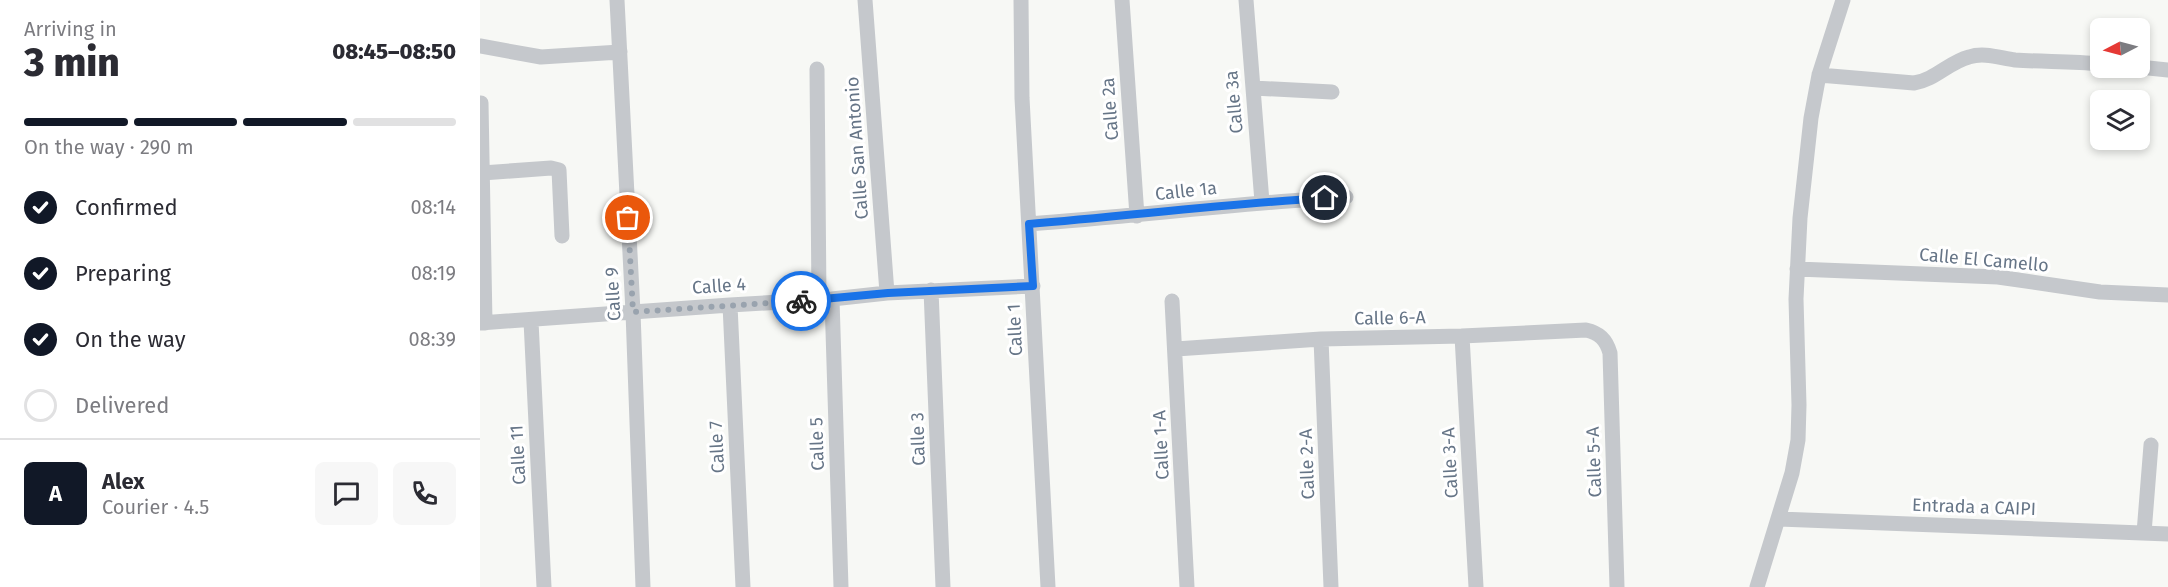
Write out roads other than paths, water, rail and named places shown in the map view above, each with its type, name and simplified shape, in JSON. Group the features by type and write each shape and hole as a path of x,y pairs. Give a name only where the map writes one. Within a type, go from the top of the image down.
{"street":[{"name":"Calle 9","path":"617,0 633,312 643,587"},
{"name":"Calle San Antonio","path":"865,0 888,293"},
{"name":"Calle 1","path":"1022,0 1022,98 1048,587"},
{"name":"Calle 2a","path":"1122,0 1137,216"},
{"name":"Calle 3a","path":"1246,0 1262,202"},
{"path":"1757,587 1792,473 1798,440 1796,299 1800,218 1811,118 1820,75 1843,0"},
{"path":"480,46 541,57 620,52"},
{"path":"1820,75 1923,82 1964,58 1980,55 2016,60 2067,60 2090,63"},
{"path":"2150,68 2168,70"},
{"name":"Calle 5","path":"817,69 825,300 841,587"},
{"path":"1253,88 1332,92"},
{"path":"481,103 482,323"},
{"path":"482,173 551,168 559,170 562,236"},
{"name":"Calle 1a","path":"1029,224 1137,216 1262,202 1346,197"},
{"name":"Calle El Camello","path":"1797,269 1998,277 2100,292 2168,295"},
{"name":"Calle 4","path":"482,323 825,300 931,290 1033,286"},
{"name":"Calle 3","path":"931,290 943,587"},
{"name":"Calle 1-A","path":"1172,301 1187,587"},
{"name":"Calle 7","path":"730,305 743,587"},
{"name":"Calle 11","path":"531,321 544,587"},
{"name":"Calle 6-A","path":"1176,349 1321,339 1586,330 1602,337"},
{"name":"Calle 3-A","path":"1462,336 1476,587"},
{"name":"Calle 5-A","path":"1602,337 1610,353 1617,587"},
{"name":"Calle 2-A","path":"1321,339 1331,587"},
{"path":"2144,533 2151,445"},
{"name":"Entrada a CAIPI","path":"1779,519 2168,534"}]}
